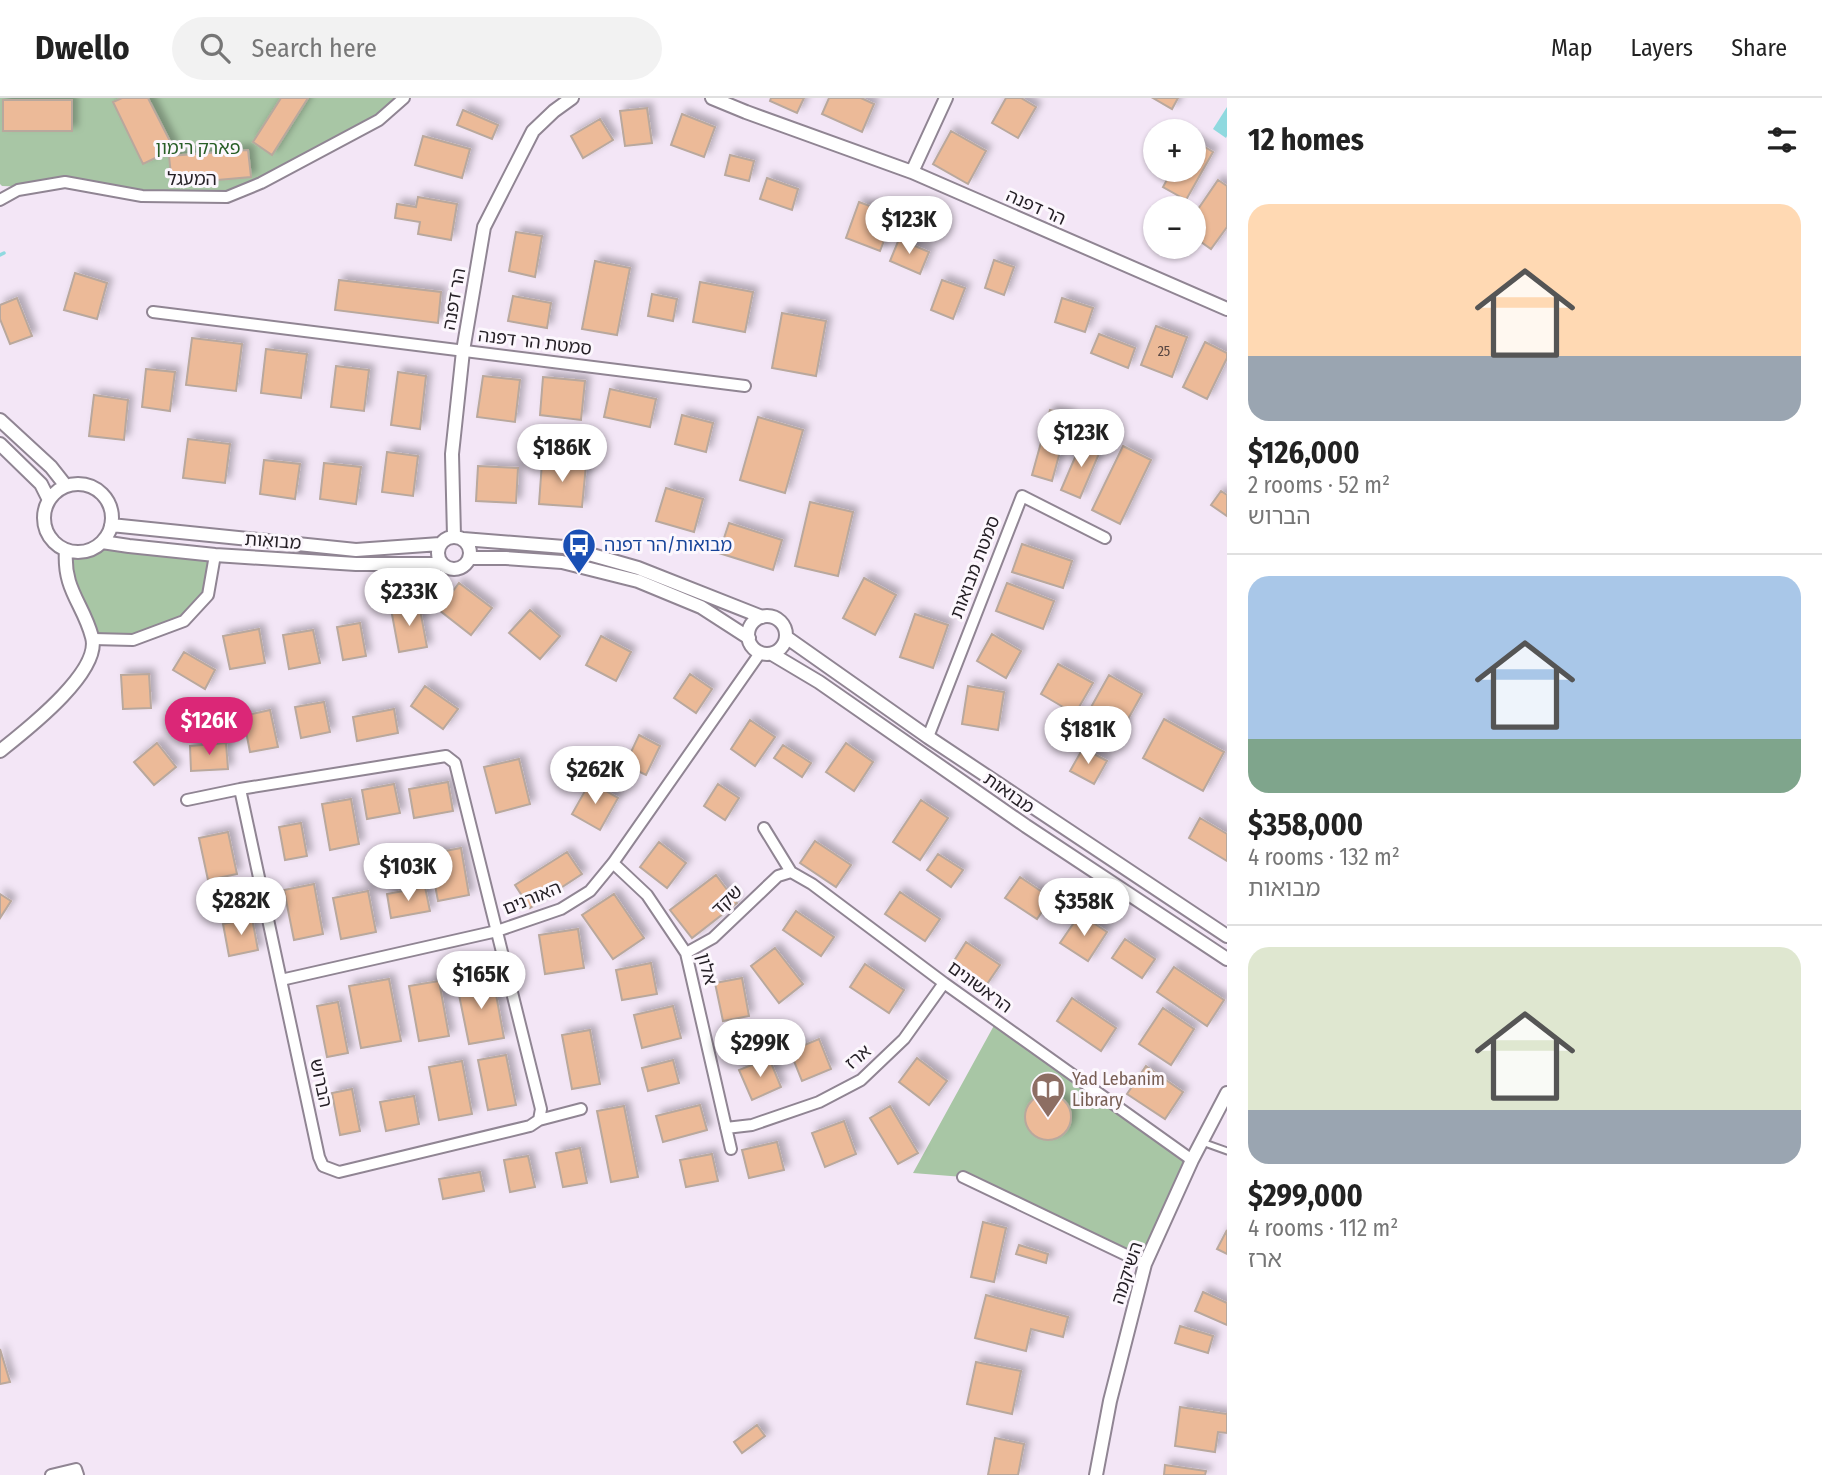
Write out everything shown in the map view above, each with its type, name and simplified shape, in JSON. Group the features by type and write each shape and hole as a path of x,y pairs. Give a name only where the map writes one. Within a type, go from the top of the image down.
{"street":[{"name":"המעגל","path":"0,200 18,190 65,182 142,196 227,197 261,183 379,120 404,98"},
{"name":"הר דפנה","path":"458,538 452,454 464,351 484,227 533,131 572,98"},
{"name":"הר דפנה","path":"712,98 912,172 1227,309"},
{"path":"912,172 946,98"},
{"name":"סמטת הר דפנה","path":"153,312 746,386"},
{"path":"0,420 51,467 66,486"},
{"path":"0,444 41,484 49,500"},
{"path":"86,485 96,489 109,505 112,515 108,534 92,549 82,552 66,550 50,538 46,529 45,509 49,500 56,491 66,486 86,485"},
{"name":"סמטת מבואות","path":"928,737 1022,496 1105,538"},
{"name":"מבואות","path":"111,525 356,550 440,544"},
{"path":"458,538 470,548 470,558 463,567 452,569 442,564 438,554 440,544 448,537 564,547 638,568 762,617"},
{"name":"מבואות","path":"102,542 215,555 356,564 442,564"},
{"path":"0,751 42,717 88,665 93,639 68,581 66,550"},
{"path":"93,639 133,639 184,621 208,595 215,555"},
{"path":"470,558 562,562 638,582 701,607 748,638 751,645 766,653 782,648 786,631 779,621 768,616 762,617 750,627 748,638"},
{"name":"מבואות","path":"786,637 928,737 1227,936"},
{"name":"מבואות","path":"766,653 819,682 1026,826 1227,959"},
{"name":"האורנים","path":"281,980 496,931 561,909 590,891 766,653"},
{"path":"187,800 446,756 455,763 541,1109 539,1120"},
{"name":"הברוש","path":"240,789 319,1157 324,1166 339,1172 530,1126 539,1120 581,1109"},
{"name":"הראשונים","path":"764,828 791,872 813,884 944,983 1192,1160"},
{"name":"אלון","path":"613,863 648,895 686,953 731,1149"},
{"name":"שקד","path":"686,953 713,938 778,876 791,872"},
{"name":"ארז","path":"726,1128 752,1125 819,1102 862,1080 904,1039 944,983"},
{"name":"השיקמה","path":"1096,1475 1110,1401 1145,1264 1192,1160 1227,1093"},
{"path":"963,1177 1145,1264"},
{"path":"51,1475 76,1469 78,1475"}],"lane":[{"path":"1202,1142 1227,1151"}],"green space":[{"name":"פארק רימון","path":"0,98 397,98 379,120 227,197 2,186"},
{"path":"102,542 215,555 208,595 184,621 133,640 93,639 68,581 66,550 85,551"},
{"path":"997,1020 1192,1160 1145,1264 963,1177 913,1173"}],"water":[{"path":"1227,107 1227,136 1226,138 1213,129"}],"building":[{"path":"122,98 148,98 174,149 143,164 113,102"},
{"path":"281,98 308,98 272,155 253,142"},
{"path":"771,98 804,98 797,113 770,101"},
{"path":"829,98 861,98 874,104 862,132 822,114"},
{"path":"1006,98 1021,98 1036,107 1018,138 992,123"},
{"path":"1153,98 1178,98 1172,109"},
{"path":"3,100 72,100 72,131 3,131"},
{"path":"647,108 652,143 625,146 620,111"},
{"path":"463,110 498,125 492,139 457,125"},
{"path":"682,114 715,127 704,157 671,145"},
{"path":"600,119 613,140 583,158 571,136"},
{"path":"951,131 986,151 968,184 933,164"},
{"path":"423,136 470,149 462,178 415,165"},
{"path":"1206,148 1213,152 1206,164"},
{"path":"248,150 251,177 172,184 169,156"},
{"path":"730,155 754,161 749,181 725,175"},
{"path":"767,178 798,189 792,210 760,199"},
{"path":"1218,180 1227,186 1227,227 1211,249 1206,245 1206,198"},
{"path":"1166,182 1196,182 1188,196 1179,196 1163,187"},
{"path":"418,197 457,204 451,240 418,234 420,222 395,218 397,204 416,207"},
{"path":"859,202 894,215 880,251 846,238"},
{"path":"516,232 542,236 535,277 509,271"},
{"path":"899,239 929,252 920,274 890,261"},
{"path":"994,260 1014,267 1004,295 985,288"},
{"path":"595,261 630,268 617,335 582,329"},
{"path":"75,273 107,283 97,319 64,310"},
{"path":"339,280 441,292 438,323 335,310"},
{"path":"942,280 965,288 953,319 931,310"},
{"path":"700,282 753,292 745,332 693,322"},
{"path":"652,294 677,299 673,321 648,316"},
{"path":"513,296 551,303 547,328 508,321"},
{"path":"17,298 32,336 10,344 0,319 0,305"},
{"path":"1062,298 1093,308 1085,332 1055,322"},
{"path":"782,313 826,321 816,376 772,368"},
{"path":"1156,326 1187,337 1172,377 1141,365"},
{"path":"1099,334 1135,348 1128,368 1091,353"},
{"path":"192,338 242,344 236,391 186,385"},
{"path":"1205,342 1227,353 1207,399 1183,387"},
{"path":"266,349 307,354 301,398 261,393"},
{"path":"336,366 369,370 364,411 331,407"},
{"path":"146,369 175,372 170,411 142,407"},
{"path":"398,372 426,376 420,429 391,425"},
{"path":"483,376 520,380 515,422 477,417"},
{"path":"543,377 585,381 581,420 540,415"},
{"path":"610,389 656,399 650,427 604,417"},
{"path":"94,395 128,400 124,440 89,436"},
{"path":"1050,410 1070,415 1052,481 1032,475"},
{"path":"682,415 713,423 706,452 675,444"},
{"path":"758,417 803,430 785,493 740,480"},
{"path":"188,439 230,444 225,483 183,478"},
{"path":"1082,441 1101,449 1080,498 1061,490"},
{"path":"1123,446 1151,460 1120,524 1092,510"},
{"path":"387,452 418,456 413,496 382,492"},
{"path":"264,460 300,464 295,499 260,494"},
{"path":"542,462 586,465 582,507 539,504"},
{"path":"324,463 361,467 356,504 320,499"},
{"path":"478,466 518,468 516,503 476,501"},
{"path":"666,488 703,499 694,532 656,521"},
{"path":"1221,491 1227,495 1227,516 1211,505"},
{"path":"810,502 853,512 838,576 795,566"},
{"path":"729,523 782,540 773,570 719,553"},
{"path":"1022,544 1072,561 1063,588 1012,572"},
{"path":"864,578 896,595 875,635 843,618"},
{"path":"459,583 492,608 471,635 439,610"},
{"path":"1007,583 1054,601 1043,629 996,611"},
{"path":"419,604 427,647 399,652 391,609"},
{"path":"530,610 560,636 540,659 509,633"},
{"path":"915,614 948,625 933,668 900,657"},
{"path":"360,623 366,656 343,660 337,627"},
{"path":"259,629 265,663 230,669 223,636"},
{"path":"313,630 320,663 289,669 283,635"},
{"path":"992,634 1021,651 1006,678 977,661"},
{"path":"601,636 631,652 616,681 586,665"},
{"path":"184,652 215,670 205,689 173,670"},
{"path":"1058,664 1093,683 1075,714 1041,694"},
{"path":"149,674 151,708 123,709 121,675"},
{"path":"690,674 712,689 696,713 674,698"},
{"path":"1109,675 1142,694 1118,737 1085,718"},
{"path":"425,686 458,709 443,729 411,706"},
{"path":"968,686 1004,692 998,730 962,724"},
{"path":"324,702 330,732 301,738 295,707"},
{"path":"394,709 398,733 357,741 353,717"},
{"path":"270,710 278,747 250,752 243,716"},
{"path":"1164,719 1224,752 1203,791 1143,758"},
{"path":"750,720 775,737 755,766 731,749"},
{"path":"639,735 660,746 646,775 625,765"},
{"path":"157,743 176,767 154,785 134,762"},
{"path":"226,743 228,769 191,771 190,746"},
{"path":"846,743 873,762 854,791 826,772"},
{"path":"783,745 811,763 802,777 774,758"},
{"path":"1083,748 1107,761 1094,784 1070,771"},
{"path":"519,759 530,804 496,813 484,767"},
{"path":"448,782 453,811 414,818 409,789"},
{"path":"590,782 618,798 600,830 572,814"},
{"path":"394,784 400,813 367,819 362,790"},
{"path":"718,784 739,798 725,820 704,806"},
{"path":"351,799 359,844 330,850 322,804"},
{"path":"921,800 948,818 920,860 893,842"},
{"path":"1200,818 1227,834 1227,861 1189,838"},
{"path":"301,823 307,856 285,860 279,827"},
{"path":"228,832 237,874 208,880 199,838"},
{"path":"815,841 851,865 836,887 800,863"},
{"path":"659,842 686,863 667,888 640,867"},
{"path":"461,848 469,895 438,901 429,854"},
{"path":"567,852 582,874 530,908 515,885"},
{"path":"938,854 963,870 951,887 927,870"},
{"path":"716,875 737,903 692,938 670,910"},
{"path":"1020,877 1051,898 1037,919 1005,898"},
{"path":"314,884 323,934 294,940 284,890"},
{"path":"425,887 430,911 391,918 387,894"},
{"path":"368,891 376,932 341,939 333,898"},
{"path":"900,892 940,919 925,941 885,914"},
{"path":"0,894 11,901 0,918"},
{"path":"614,894 644,938 613,959 582,915"},
{"path":"796,911 834,937 821,956 783,930"},
{"path":"1080,914 1107,932 1088,961 1060,943"},
{"path":"252,918 258,950 229,956 223,924"},
{"path":"578,929 584,968 545,974 539,935"},
{"path":"1125,939 1155,959 1142,978 1112,958"},
{"path":"966,942 1000,965 985,987 952,964"},
{"path":"775,948 803,984 779,1003 751,966"},
{"path":"651,963 657,994 622,1000 616,970"},
{"path":"865,964 904,990 889,1013 850,987"},
{"path":"1174,967 1224,1000 1207,1026 1157,992"},
{"path":"493,978 504,1038 469,1044 457,985"},
{"path":"742,978 749,1016 723,1021 715,983"},
{"path":"389,979 401,1041 361,1048 349,986"},
{"path":"439,981 449,1036 419,1041 409,986"},
{"path":"1072,998 1116,1028 1101,1051 1057,1021"},
{"path":"338,1002 348,1053 327,1057 317,1006"},
{"path":"673,1006 681,1038 642,1048 634,1015"},
{"path":"1163,1008 1194,1029 1171,1065 1139,1044"},
{"path":"590,1030 600,1084 572,1089 562,1035"},
{"path":"819,1039 831,1069 802,1081 790,1051"},
{"path":"506,1055 516,1105 488,1110 478,1060"},
{"path":"769,1058 781,1087 752,1100 739,1070"},
{"path":"917,1058 947,1081 929,1105 899,1082"},
{"path":"673,1060 679,1083 648,1091 642,1068"},
{"path":"462,1061 472,1114 439,1120 429,1067"},
{"path":"1146,1066 1183,1092 1165,1119 1127,1094"},
{"path":"352,1089 360,1131 340,1135 332,1093"},
{"name":"Yad Lebanim Library","path":"1048,1094 1064,1101 1071,1117 1064,1133 1048,1140 1032,1133 1025,1117 1032,1101"},
{"path":"414,1096 419,1124 386,1131 380,1102"},
{"path":"700,1105 707,1130 663,1142 656,1116"},
{"path":"624,1106 638,1177 611,1182 597,1111"},
{"path":"890,1106 918,1153 898,1164 870,1118"},
{"path":"844,1121 856,1154 825,1167 812,1133"},
{"path":"777,1142 784,1170 749,1178 742,1150"},
{"path":"580,1148 587,1183 563,1187 556,1153"},
{"path":"712,1154 718,1181 686,1187 680,1160"},
{"path":"528,1156 535,1187 510,1192 504,1160"},
{"path":"480,1172 484,1191 443,1199 439,1179"},
{"path":"983,1222 1006,1228 994,1282 971,1277"},
{"path":"1227,1230 1227,1254 1217,1249"},
{"path":"1019,1245 1048,1254 1046,1263 1016,1254"},
{"path":"1203,1292 1227,1303 1227,1325 1195,1311"},
{"path":"986,1295 1068,1317 1063,1337 1031,1329 1026,1351 975,1338"},
{"path":"1180,1326 1213,1336 1208,1353 1175,1343"},
{"path":"0,1349 10,1382 0,1384"},
{"path":"976,1362 1021,1371 1012,1414 967,1404"},
{"path":"1180,1407 1227,1414 1227,1433 1218,1432 1215,1452 1175,1446"},
{"path":"757,1425 765,1436 742,1453 734,1442"},
{"path":"995,1438 1024,1444 1018,1475 988,1475"},
{"path":"1165,1465 1206,1471 1205,1475 1164,1475"}],"waterway":[{"path":"0,255 4,253"}],"place":[{"name":"מבואות/הר דפנה","path":"579,575"},
{"name":"Yad Lebanim Library","path":"1048,1119"}]}
